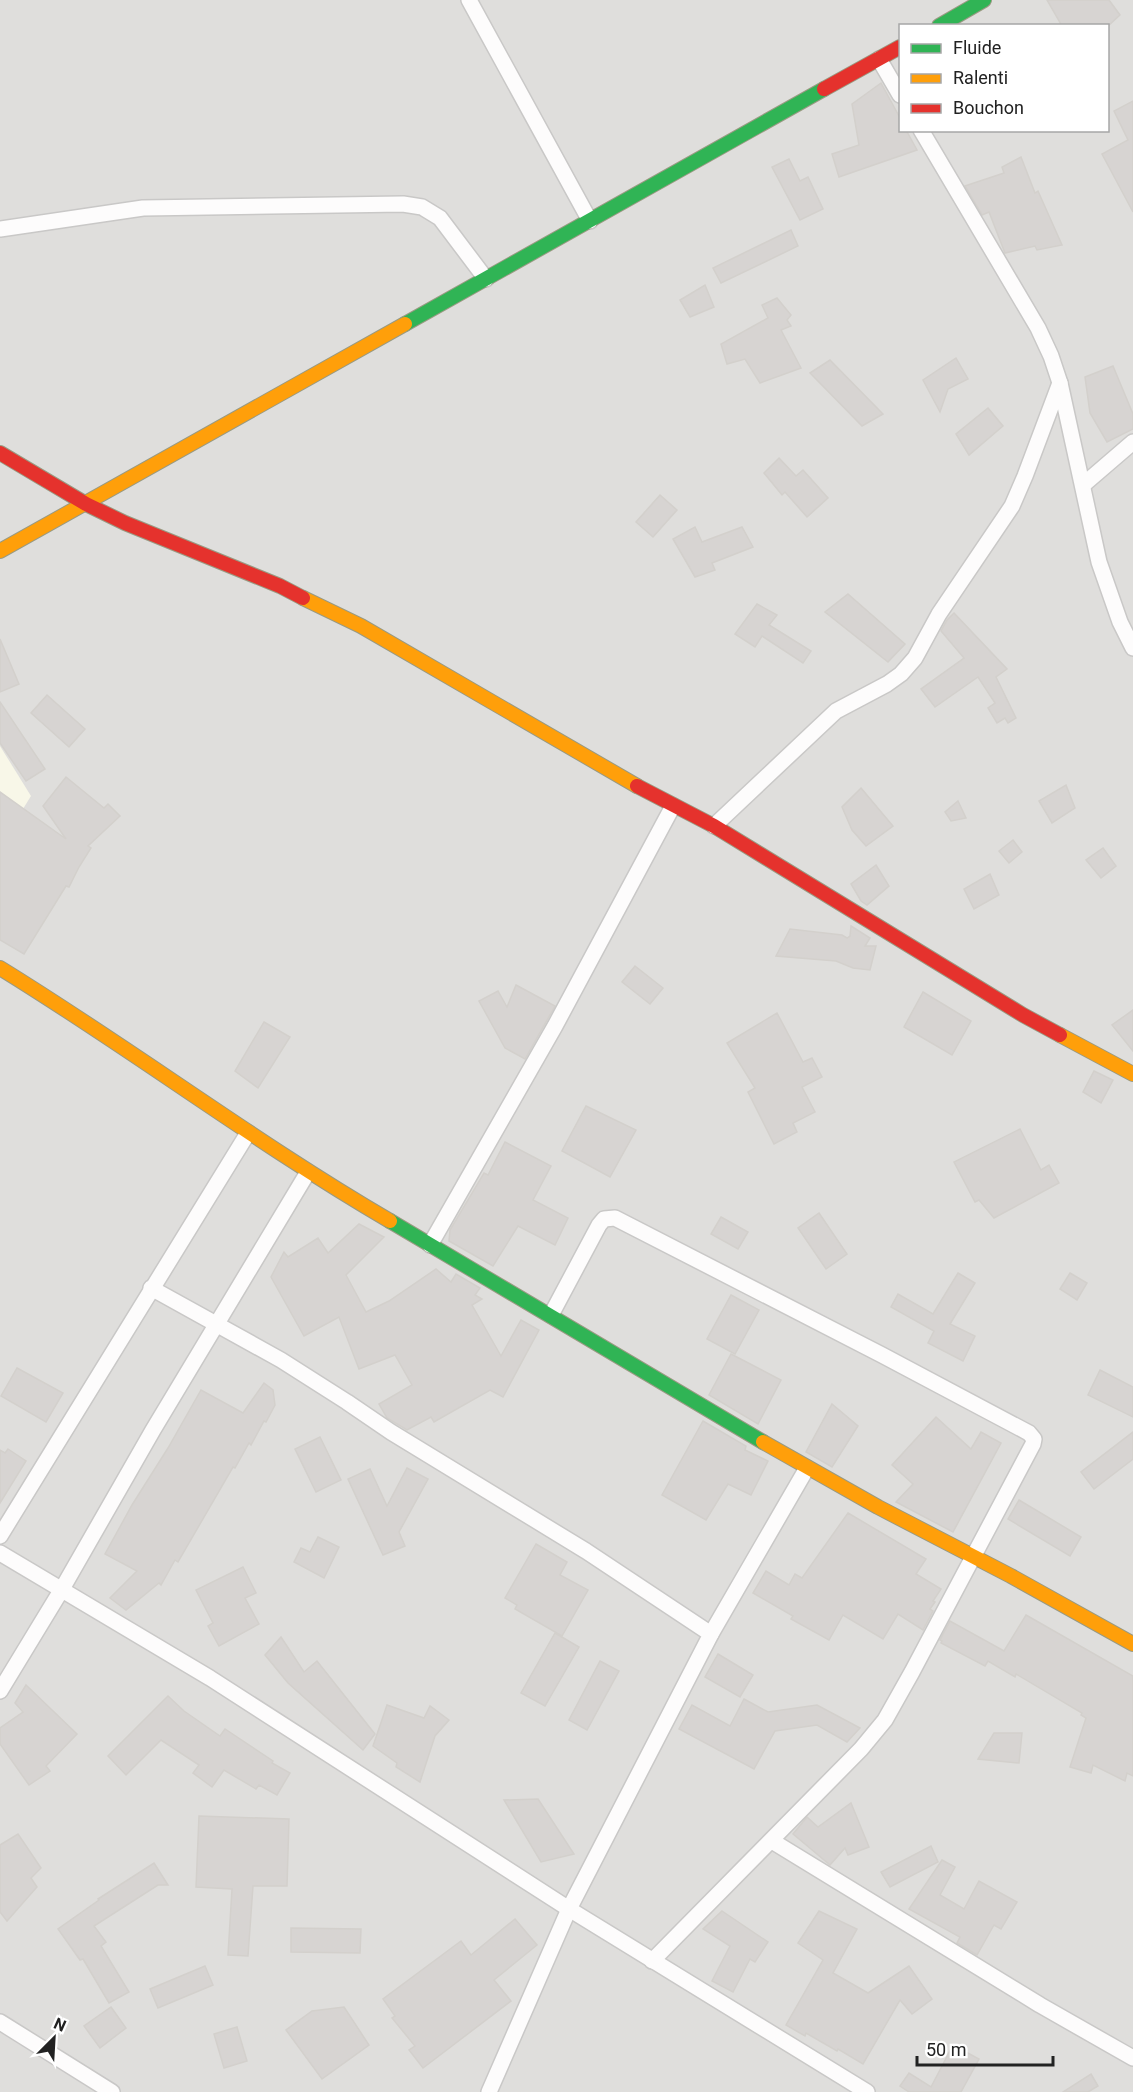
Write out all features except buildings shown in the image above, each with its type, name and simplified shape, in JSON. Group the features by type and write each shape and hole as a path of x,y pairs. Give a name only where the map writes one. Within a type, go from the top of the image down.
{"street":[{"path":"468,0 590,221"},
{"path":"942,24 984,0"},
{"path":"0,551 899,48"},
{"path":"879,59 899,93"},
{"path":"922,132 1038,328 1051,356 1060,383 1099,562 1120,622 1133,648"},
{"path":"0,229 143,208 403,204 422,207 440,218 486,279"},
{"path":"714,826 836,711 887,684 901,674 915,658 939,614 1012,506 1060,383"},
{"path":"1083,485 1133,442"},
{"path":"0,453 86,504 125,523 280,586 361,626 673,806 714,826 1023,1015 1133,1074"},
{"path":"430,1245 555,1026 673,806"},
{"path":"0,968 308,1172 430,1245 807,1467 1133,1644"},
{"path":"0,1536 248,1133"},
{"path":"0,1691 308,1172"},
{"path":"551,1315 599,1225 604,1219 615,1218 872,1350 1029,1433 1034,1439 885,1720 861,1749 652,1961"},
{"path":"151,1288 281,1360 417,1449 586,1551 711,1634"},
{"path":"489,2092 568,1909 711,1634 807,1467"},
{"path":"0,1552 210,1678 568,1909 867,2092"},
{"path":"772,1841 1040,2005 1133,2058"},
{"path":"0,2022 112,2092"}],"shaded area":[{"path":"0,0 1133,0 1133,2092 0,2092"},
{"path":"0,746 31,796 0,846"}],"traffic: fast":[{"path":"942,24 984,0"},
{"path":"405,324 824,89"},
{"path":"390,1221 763,1442"}],"traffic: slow":[{"path":"0,551 405,324"},
{"path":"303,598 361,626 637,786"},
{"path":"0,968 291,1160 390,1221"},
{"path":"1060,1035 1133,1074"},
{"path":"763,1442 878,1507 1011,1576 1133,1644"}],"traffic: jam":[{"path":"824,89 899,48"},
{"path":"0,453 86,504 125,523 280,586 303,598"},
{"path":"637,786 714,826 1023,1015 1060,1035"}]}
